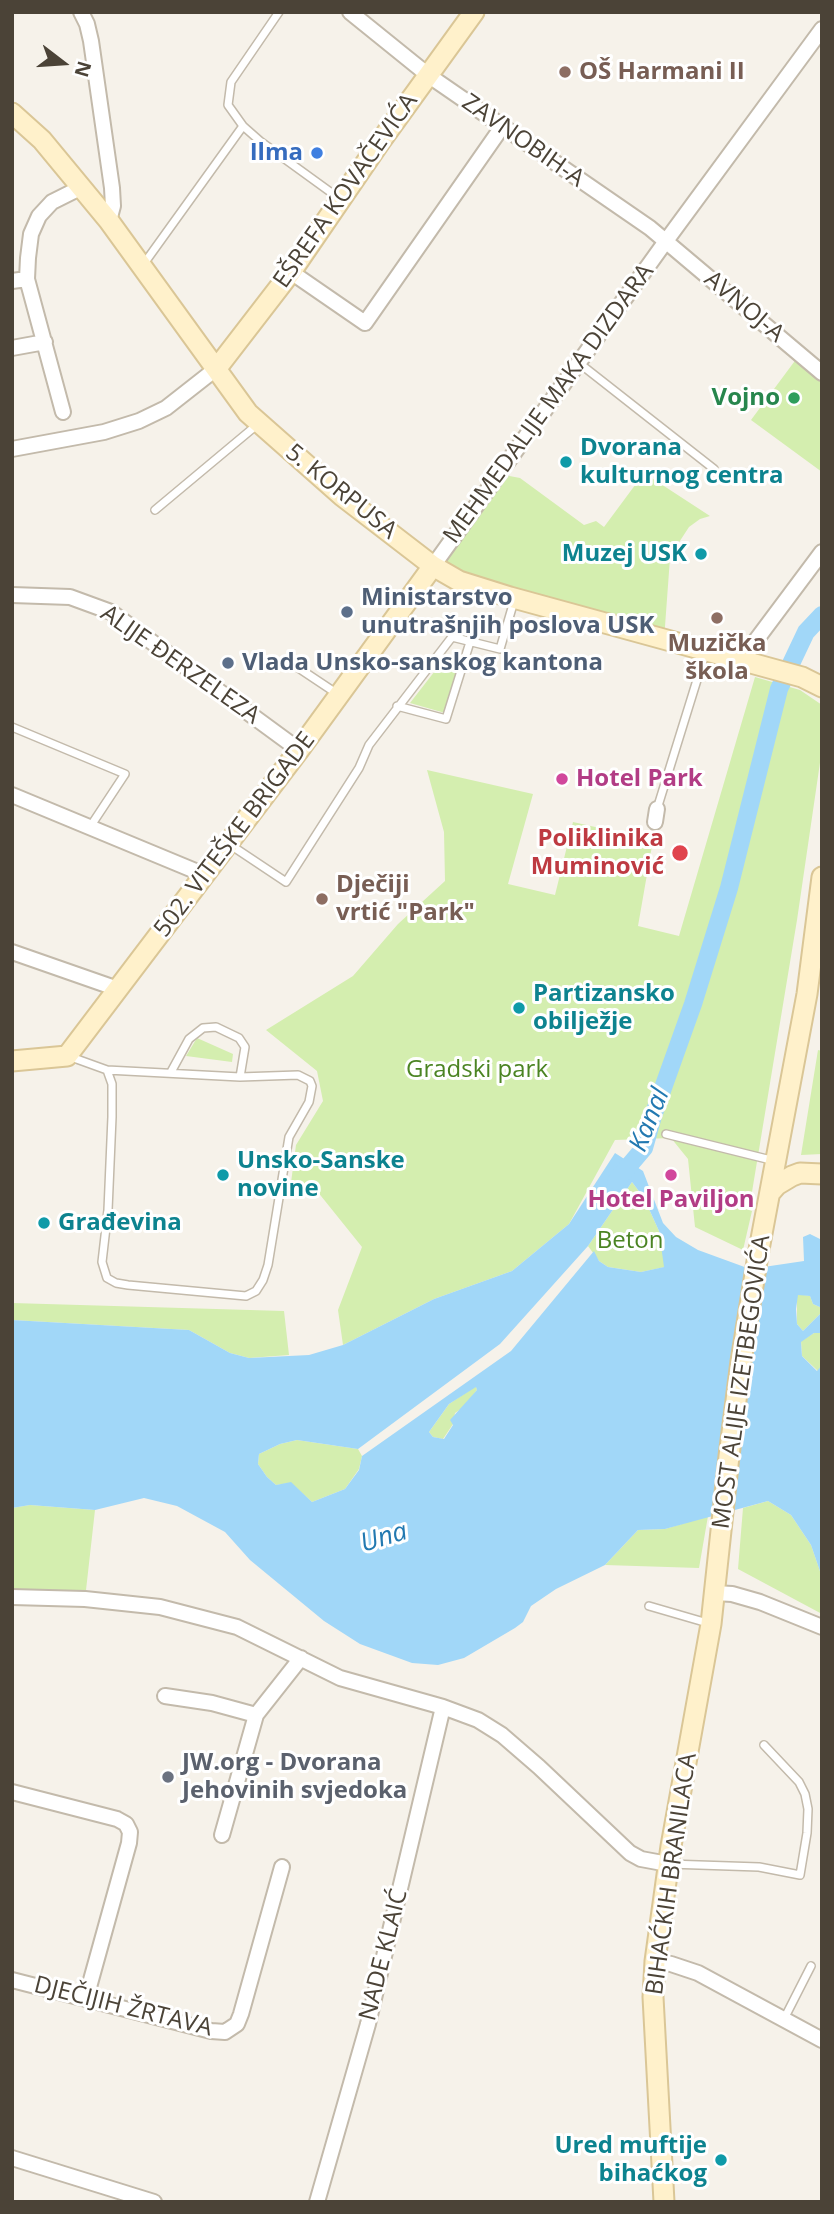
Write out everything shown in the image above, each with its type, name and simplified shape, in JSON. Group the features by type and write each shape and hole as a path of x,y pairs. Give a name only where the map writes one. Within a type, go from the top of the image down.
{"street":[{"path":"81,12 91,41 112,188 113,206 108,220"},
{"name":"ZAVNOBIH-A","path":"350,12 428,75 666,241"},
{"name":"EŠREFA KOVAČEVIĆA","path":"217,368 291,272 474,12"},
{"name":"MEHMEDALIJE MAKA DIZDARA","path":"433,566 822,29"},
{"name":"5. KORPUSA","path":"12,113 42,140 108,220 248,413 342,496 433,566 459,580 515,598 706,651 812,675 822,687"},
{"path":"291,272 365,323 502,127"},
{"path":"63,412 27,279 32,234 39,216 52,202 82,187"},
{"name":"AVNOJ-A","path":"666,241 822,373"},
{"path":"12,281 27,279"},
{"path":"12,348 45,342"},
{"path":"12,449 104,432 139,421 166,408 217,368"},
{"path":"754,663 751,647 822,551"},
{"name":"502. VITEŠKE BRIGADE","path":"67,1056 299,750 433,566"},
{"name":"ALIJE ĐERZELEZA","path":"12,595 70,597 111,612 299,750"},
{"path":"12,795 205,875"},
{"name":"MOST ALIJE IZETBEGOVIĆA","path":"719,1548 741,1361 807,994 822,877"},
{"path":"12,952 118,989"},
{"path":"12,1061 67,1056"},
{"path":"777,1157 800,1173 822,1174"},
{"path":"770,1194 784,1180 800,1173"},
{"name":"BIHAĆKIH BRANILACA","path":"664,2202 653,1997 655,1961 668,1864 711,1624 719,1548"},
{"path":"715,1593 732,1594 760,1602 822,1627"},
{"path":"12,1597 85,1599 160,1607 237,1627 340,1678 443,1707 478,1720 502,1735 630,1853 641,1859 668,1864"},
{"path":"222,1835 257,1715 301,1658"},
{"path":"164,1696 212,1703 257,1715"},
{"name":"NADE KLAIĆ","path":"317,2202 368,2024 443,1707"},
{"path":"12,1792 117,1819 126,1824 130,1832 86,1998"},
{"name":"DJEČIJIH ŽRTAVA","path":"12,1980 211,2031 225,2032 232,2028 241,2014 282,1867"},
{"path":"655,1961 698,1973 822,2040"},
{"path":"12,2158 154,2202"}],"lane":[{"path":"279,12 231,82 228,105 243,126 260,141 341,200"},
{"path":"142,265 243,126"},
{"path":"579,363 714,469"},
{"path":"155,510 259,424"},
{"path":"228,844 286,882 359,768 369,745 452,637 500,649 515,598"},
{"path":"397,706 446,719 470,642"},
{"path":"656,815 706,651"},
{"path":"297,667 339,695"},
{"path":"12,727 125,774 90,827"},
{"path":"171,1072 189,1039 203,1028 216,1027 239,1038 245,1047 240,1077"},
{"path":"67,1056 107,1070 240,1077 298,1074 305,1077 312,1086 306,1108 289,1138 264,1280 256,1291 246,1296 128,1285 107,1278 102,1262 108,1210 113,1084 107,1070"},
{"path":"666,1134 777,1157"},
{"path":"649,1605 711,1624"},
{"path":"668,1864 759,1867 800,1875 807,1833 808,1809 805,1794 799,1782 764,1745"},
{"path":"785,2019 811,1966"}],"green space":[{"name":"Vojno","path":"797,358 822,377 822,472 751,420"},
{"path":"644,473 710,516 689,527 670,558 664,640 433,566 499,474 520,478 584,525 596,521 604,527"},
{"path":"445,658 460,662 445,713 410,703"},
{"name":"Gradski park","path":"755,677 800,690 822,705 822,749 749,1210 752,1211 743,1250 695,1227 688,1159 671,1138 615,1140 569,1224 512,1271 434,1299 343,1345 338,1310 362,1247 317,1191 290,1190 296,1145 323,1101 317,1071 266,1030 353,976 398,924 445,881 444,832 427,770 533,794 508,884 555,895 573,822 653,840 638,926 679,936"},
{"path":"197,1038 233,1054 232,1062 186,1056"},
{"path":"818,1050 822,1051 822,1154 801,1155"},
{"name":"Beton","path":"632,1182 644,1198 659,1231 665,1267 641,1272 608,1267 599,1261 588,1246"},
{"path":"797,1294 810,1296 813,1304 822,1308 822,1312 803,1331 797,1324"},
{"path":"12,1303 284,1311 289,1355 249,1358 230,1353 189,1330 12,1320"},
{"path":"814,1333 822,1333 822,1365 818,1371 802,1356 801,1341"},
{"path":"476,1386 477,1390 464,1407 455,1413 453,1424 443,1439 433,1437 429,1432 449,1404"},
{"path":"297,1440 358,1449 362,1456 359,1469 345,1489 312,1502 291,1483 276,1485 267,1477 258,1464 259,1454 280,1444"},
{"path":"768,1501 791,1515 811,1545 822,1577 822,1614 738,1569 743,1508"},
{"path":"30,1505 95,1510 85,1599 12,1597 12,1508"},
{"path":"708,1516 699,1568 605,1565 638,1530 665,1529"}],"water":[{"name":"Una","path":"615,1153 643,1171 663,1223 676,1237 698,1250 750,1269 804,1261 803,1237 810,1234 822,1240 822,1308 813,1304 810,1296 798,1295 796,1309 797,1324 803,1331 822,1312 822,1333 814,1333 801,1342 802,1356 817,1371 822,1365 822,1577 811,1545 791,1515 768,1501 665,1529 638,1530 605,1565 556,1589 531,1606 523,1622 515,1628 464,1658 438,1665 412,1663 360,1644 324,1621 250,1560 225,1532 177,1506 144,1498 95,1510 30,1505 12,1508 12,1320 189,1330 230,1353 249,1358 309,1355 343,1345 434,1299 512,1271 569,1224","holes":["632,1182 644,1198 659,1231 664,1267 641,1272 608,1267 599,1261 594,1251 511,1351 362,1456 359,1470 345,1489 312,1502 291,1482 276,1485 267,1477 258,1464 259,1454 280,1444 297,1440 358,1449 500,1344 588,1246","476,1387 477,1390 450,1420 453,1425 444,1439 433,1437 429,1432 449,1404"]}],"waterway":[{"name":"Kanal","path":"616,1181 644,1148 693,1004 729,888 779,689 806,632 822,615"}],"place":[{"name":"OŠ Harmani II","path":"565,72"},
{"name":"Ilma","path":"317,153"},
{"name":"Vojno","path":"794,398"},
{"name":"Dvorana kulturnog centra","path":"566,462"},
{"name":"Muzej USK","path":"701,554"},
{"name":"Ministarstvo unutrašnjih poslova USK","path":"347,612"},
{"name":"Muzička škola","path":"717,618"},
{"name":"Vlada Unsko-sanskog kantona","path":"228,663"},
{"name":"Hotel Park","path":"562,779"},
{"name":"Poliklinika Muminović","path":"680,853"},
{"name":"Dječiji vrtić \"Park\"","path":"322,899"},
{"name":"Partizansko obilježje","path":"519,1008"},
{"name":"Unsko-Sanske novine","path":"223,1175"},
{"name":"Hotel Paviljon","path":"671,1175"},
{"name":"Građevina","path":"44,1223"},
{"name":"JW.org - Dvorana Jehovinih svjedoka","path":"168,1777"},
{"name":"Ured muftije bihaćkog","path":"721,2160"}]}
